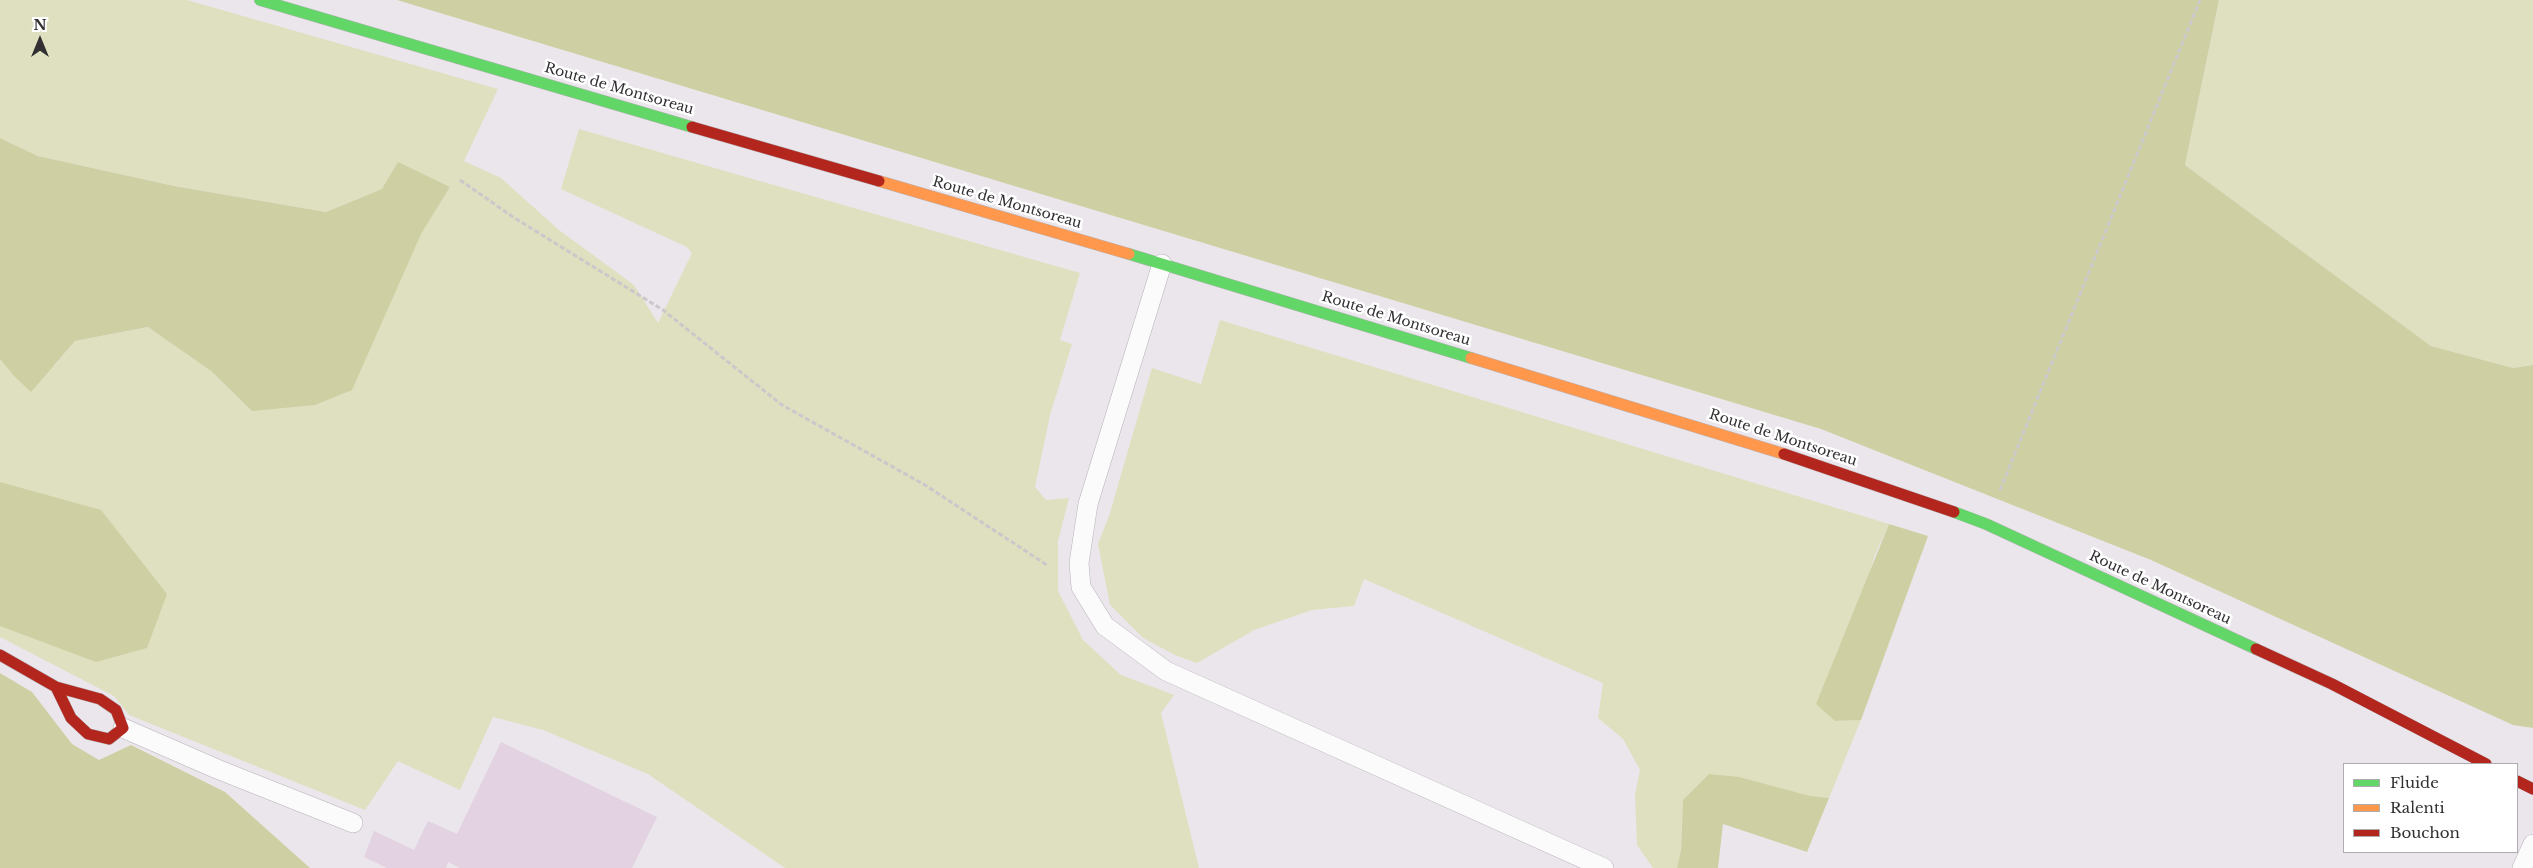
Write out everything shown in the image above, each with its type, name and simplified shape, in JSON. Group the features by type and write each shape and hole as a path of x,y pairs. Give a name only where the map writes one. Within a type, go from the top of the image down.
{"main road":[{"name":"Route de Montsoreau","path":"260,0 1162,264 1818,464 1986,524 2332,684 2484,763"},
{"path":"0,655 56,687 100,699 116,710 123,728 109,739 88,734 71,718 56,687"},
{"path":"2518,782 2533,789"}],"lane":[{"path":"1162,264 1088,504 1079,563 1082,587 1105,626 1166,671 1604,868"},
{"path":"123,728 217,769 353,823"},
{"path":"2522,868 2533,844"}],"path":[{"path":"1986,524 2200,0"},
{"path":"460,180 513,217 663,310 782,405 925,484 1082,587"}],"green space":[{"path":"0,0 187,0 498,89 464,161 501,178 559,230 634,285 658,323 692,253 687,247 561,189 579,129 1080,273 1060,340 1072,344 1050,415 1035,487 1046,500 1069,498 1058,541 1058,591 1083,640 1121,675 1174,695 1161,713 1199,868 785,868 648,774 543,730 493,717 460,790 398,761 365,810 129,715 114,696 0,637 0,359 13,375 54,366 75,341 149,327 211,371 252,411 421,233 450,187 382,189 326,212 174,186 38,156 0,138"},
{"path":"397,0 2219,0 2185,165 2431,346 2513,368 2533,365 2533,728 2513,725 2151,560 1821,429"},
{"path":"2219,0 2533,0 2533,365 2513,368 2431,346 2185,165"},
{"path":"0,138 38,156 174,186 326,212 382,189 398,162 450,187 421,234 352,390 315,405 252,411 211,371 148,327 75,341 31,392 0,359"},
{"path":"1220,320 1889,524 1874,557 1835,721 1861,720 1829,798 1683,800 1681,850 1677,868 1653,868 1637,845 1635,795 1640,770 1623,739 1598,718 1603,683 1364,579 1354,606 1312,610 1254,630 1197,663 1175,655 1143,638 1110,605 1098,544 1109,516 1152,368 1201,384"},
{"path":"0,482 101,510 167,594 147,648 96,662 0,626"},
{"path":"1889,524 1928,536 1861,720 1835,721 1816,704"},
{"path":"0,673 32,692 72,744 99,760 131,745 225,792 310,868 0,868"},
{"path":"1709,774 1739,777 1810,796 1829,798 1807,852 1723,824 1718,868 1677,868 1681,850 1683,800"}],"building":[{"path":"501,742 657,817 632,868 460,868 448,862 446,868 387,868 364,857 374,831 414,850 428,821 457,834"}],"traffic: fast":[{"path":"260,0 692,127"},
{"path":"1129,254 1471,358"},
{"path":"1954,512 1986,524 2256,649"}],"traffic: slow":[{"path":"879,181 1129,254"},
{"path":"1471,358 1784,454"}],"traffic: jam":[{"path":"692,127 879,181"},
{"path":"1784,454 1954,512"},
{"path":"2256,649 2332,684 2484,763"},
{"path":"0,655 56,687 71,718 88,734 109,739 123,728 116,710 100,699 56,687"},
{"path":"2518,782 2533,789"}]}
